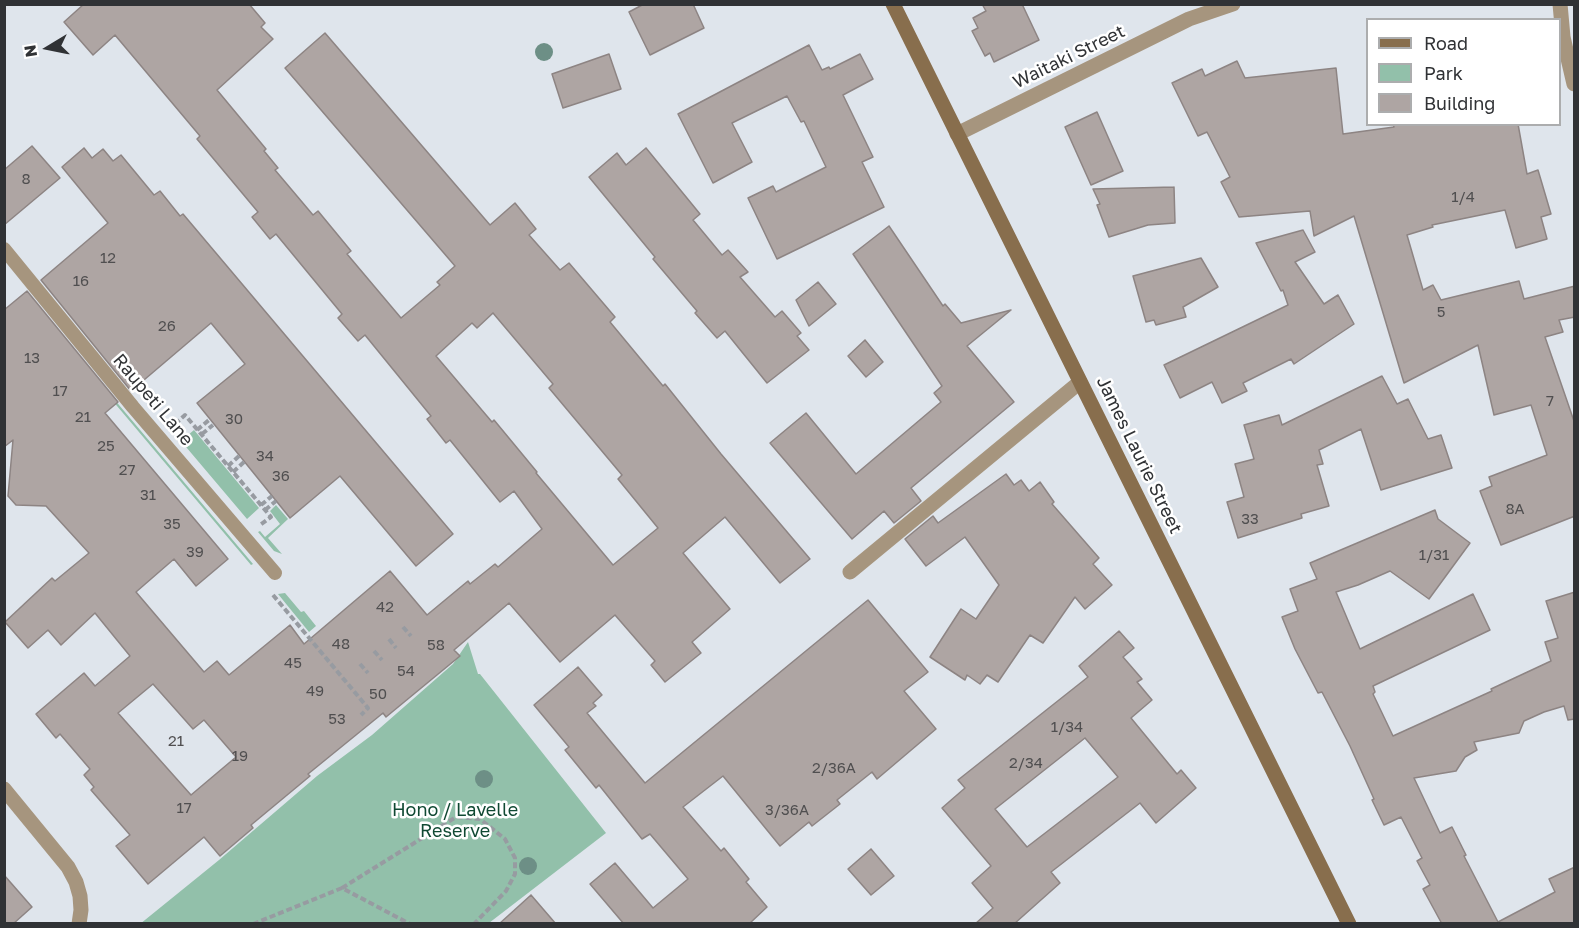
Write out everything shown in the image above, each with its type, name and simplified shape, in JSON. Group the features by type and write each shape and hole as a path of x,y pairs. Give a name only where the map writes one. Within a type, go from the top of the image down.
{"street":[{"name":"James Laurie Street","path":"893,4 1349,924"},
{"name":"Waitaki Street","path":"957,134 1188,19 1233,4"},
{"path":"1560,4 1563,37 1575,84"},
{"path":"850,572 1080,382"},
{"path":"4,789 68,867 80,896 79,924"}],"lane":[{"name":"Raupeti Lane","path":"4,249 126,398 275,573"}],"path":[{"path":"170,428 185,415 202,434 270,517 255,530"},
{"path":"197,430 209,420"},
{"path":"202,434 213,424"},
{"path":"228,466 239,456"},
{"path":"233,472 244,462"},
{"path":"260,505 272,496"},
{"path":"264,510 276,501"},
{"path":"273,596 368,708 361,715"},
{"path":"403,627 411,636"},
{"path":"389,639 396,648"},
{"path":"374,651 382,660"},
{"path":"360,664 368,673"},
{"path":"254,924 342,888 456,817 480,819 505,839 515,858 515,874 506,891 474,924"},
{"path":"342,888 410,924"}],"green space":[{"path":"71,348 253,564 251,565 69,349"},
{"path":"194,430 259,508 247,519 181,441"},
{"path":"276,505 288,519 268,538 282,554 274,551 258,532 260,531 265,537 280,524 270,511"},
{"path":"285,593 316,626 309,632 278,594"},
{"name":"Hono / Lavelle Reserve","path":"468,642 478,674 606,833 489,923 140,924 317,776 372,735 453,664"}],"building":[{"path":"84,4 249,4 265,23 261,27 273,39 217,90 266,149 264,151 278,168 275,170 313,215 318,211 351,251 347,254 401,318 440,285 437,282 455,266 285,68 325,33 490,225 515,203 536,229 529,235 560,270 569,263 615,317 610,322 663,386 665,384 810,559 780,583 725,517 683,553 730,609 692,642 701,653 665,682 651,665 655,661 615,615 560,662 509,603 454,650 460,656 386,717 383,713 308,774 310,776 251,825 253,828 220,856 204,837 148,884 116,846 130,835 91,790 94,787 84,775 90,769 60,734 56,738 36,714 84,673 95,686 130,656 95,613 61,645 48,630 28,648 5,622 52,578 55,581 89,553 46,506 16,505 8,496 13,440 4,447 4,310 27,291 118,402 105,413 228,559 196,586 174,559 136,592 204,672 217,661 229,675 290,625 304,644 390,571 427,615 468,581 470,584 495,564 498,567 542,529 514,491 500,502 450,440 446,443 427,419 431,416 365,335 358,341 338,318 342,314 276,234 270,239 252,217 258,212 197,139 200,136 115,35 93,55 64,22","holes":["493,313 553,384 549,388 622,475 618,479 658,528 613,565 494,420 492,422 436,356 472,323 477,328","153,684 193,729 204,720 236,757 191,795 118,713"]},
{"path":"644,4 693,4 704,28 650,55 629,12"},
{"path":"982,4 1022,4 1039,40 994,62 990,53 985,56 972,31 978,28 973,18 986,11"},
{"path":"809,45 822,70 829,67 830,69 860,54 873,79 843,95 873,157 862,162 884,207 777,259 748,198 773,186 776,192 826,167 804,121 801,122 787,96 732,123 752,162 713,183 678,114"},
{"path":"609,54 621,89 563,108 552,74"},
{"path":"1237,61 1245,78 1336,68 1343,134 1394,126 1518,126 1527,174 1538,170 1551,214 1541,217 1547,239 1516,248 1505,210 1432,225 1433,227 1407,235 1423,290 1433,285 1441,300 1519,281 1524,299 1575,286 1575,317 1559,320 1563,332 1545,337 1575,424 1575,516 1501,545 1480,491 1492,486 1489,477 1547,455 1531,405 1494,415 1478,345 1404,383 1354,216 1314,236 1310,211 1239,217 1221,182 1230,177 1207,132 1198,136 1172,83 1202,69 1205,76"},
{"path":"1097,112 1123,171 1091,185 1065,127"},
{"path":"32,146 60,178 4,225 4,170"},
{"path":"84,148 92,158 103,149 113,161 121,155 154,195 160,191 180,216 183,214 453,534 416,566 340,476 290,518 197,403 245,364 211,323 131,391 41,280 108,223 62,167"},
{"path":"646,148 700,214 693,220 722,255 728,250 748,272 740,277 775,317 782,311 801,333 797,336 809,350 767,383 725,331 717,338 695,313 697,311 653,259 655,257 589,177 617,153 626,165"},
{"path":"1174,187 1175,223 1148,225 1109,237 1097,205 1100,204 1093,189"},
{"path":"889,226 943,306 945,304 961,323 1011,310 967,346 1014,402 911,488 921,501 894,523 884,511 852,539 770,443 806,413 856,474 941,402 934,393 942,386 853,254"},
{"path":"1303,230 1315,252 1295,262 1324,304 1338,295 1354,324 1294,364 1291,359 1243,383 1247,391 1222,403 1212,382 1180,398 1164,365 1288,305 1283,290 1281,291 1256,243"},
{"path":"1201,258 1218,287 1183,307 1186,317 1156,325 1154,320 1146,322 1133,276"},
{"path":"818,282 836,304 809,326 796,300"},
{"path":"865,340 883,362 866,377 848,356"},
{"path":"1382,376 1397,404 1408,399 1428,439 1441,435 1452,468 1381,490 1361,429 1319,450 1323,464 1317,465 1329,506 1301,514 1302,518 1238,538 1227,502 1244,497 1235,464 1254,459 1244,425 1279,415 1282,425"},
{"path":"1006,474 1014,485 1021,480 1029,491 1040,482 1054,502 1052,504 1099,558 1093,564 1112,585 1085,609 1075,597 1043,643 1030,635 998,682 987,675 980,684 967,675 965,680 930,657 961,609 976,619 999,585 965,537 926,566 905,539 933,516 938,523"},
{"path":"1435,510 1438,519 1470,543 1429,599 1390,571 1336,592 1360,649 1473,594 1490,630 1373,686 1375,692 1373,694 1393,736 1492,691 1491,689 1551,661 1545,642 1558,638 1546,601 1575,592 1575,719 1568,720 1564,706 1544,712 1524,721 1519,733 1474,742 1477,750 1465,757 1456,771 1414,778 1440,833 1452,827 1466,855 1464,856 1498,922 1555,892 1549,879 1575,867 1575,924 1442,924 1423,889 1430,885 1417,861 1422,858 1401,817 1384,825 1350,746 1322,692 1318,693 1295,649 1282,617 1298,611 1290,589 1317,579 1310,563"},
{"path":"868,600 928,672 904,691 936,729 877,779 872,772 837,800 840,804 812,826 809,822 780,846 723,776 683,807 721,851 724,848 749,879 746,882 767,907 749,924 624,924 590,884 615,863 653,908 688,879 650,834 642,839 599,785 596,788 565,750 569,747 534,705 578,667 602,695 593,703 596,706 587,713 645,783"},
{"path":"1119,631 1134,648 1123,657 1142,679 1137,682 1152,700 1131,718 1177,774 1181,770 1196,788 1156,823 1140,803 1051,872 1060,883 1014,924 975,924 993,908 972,883 991,866 942,808 965,788 958,780 1088,677 1079,666","holes":["1085,738 1118,777 1027,847 995,809"]},
{"path":"871,849 894,876 871,895 848,869"},
{"path":"4,875 32,907 13,924 4,924"},
{"path":"531,895 556,924 499,924"}]}
